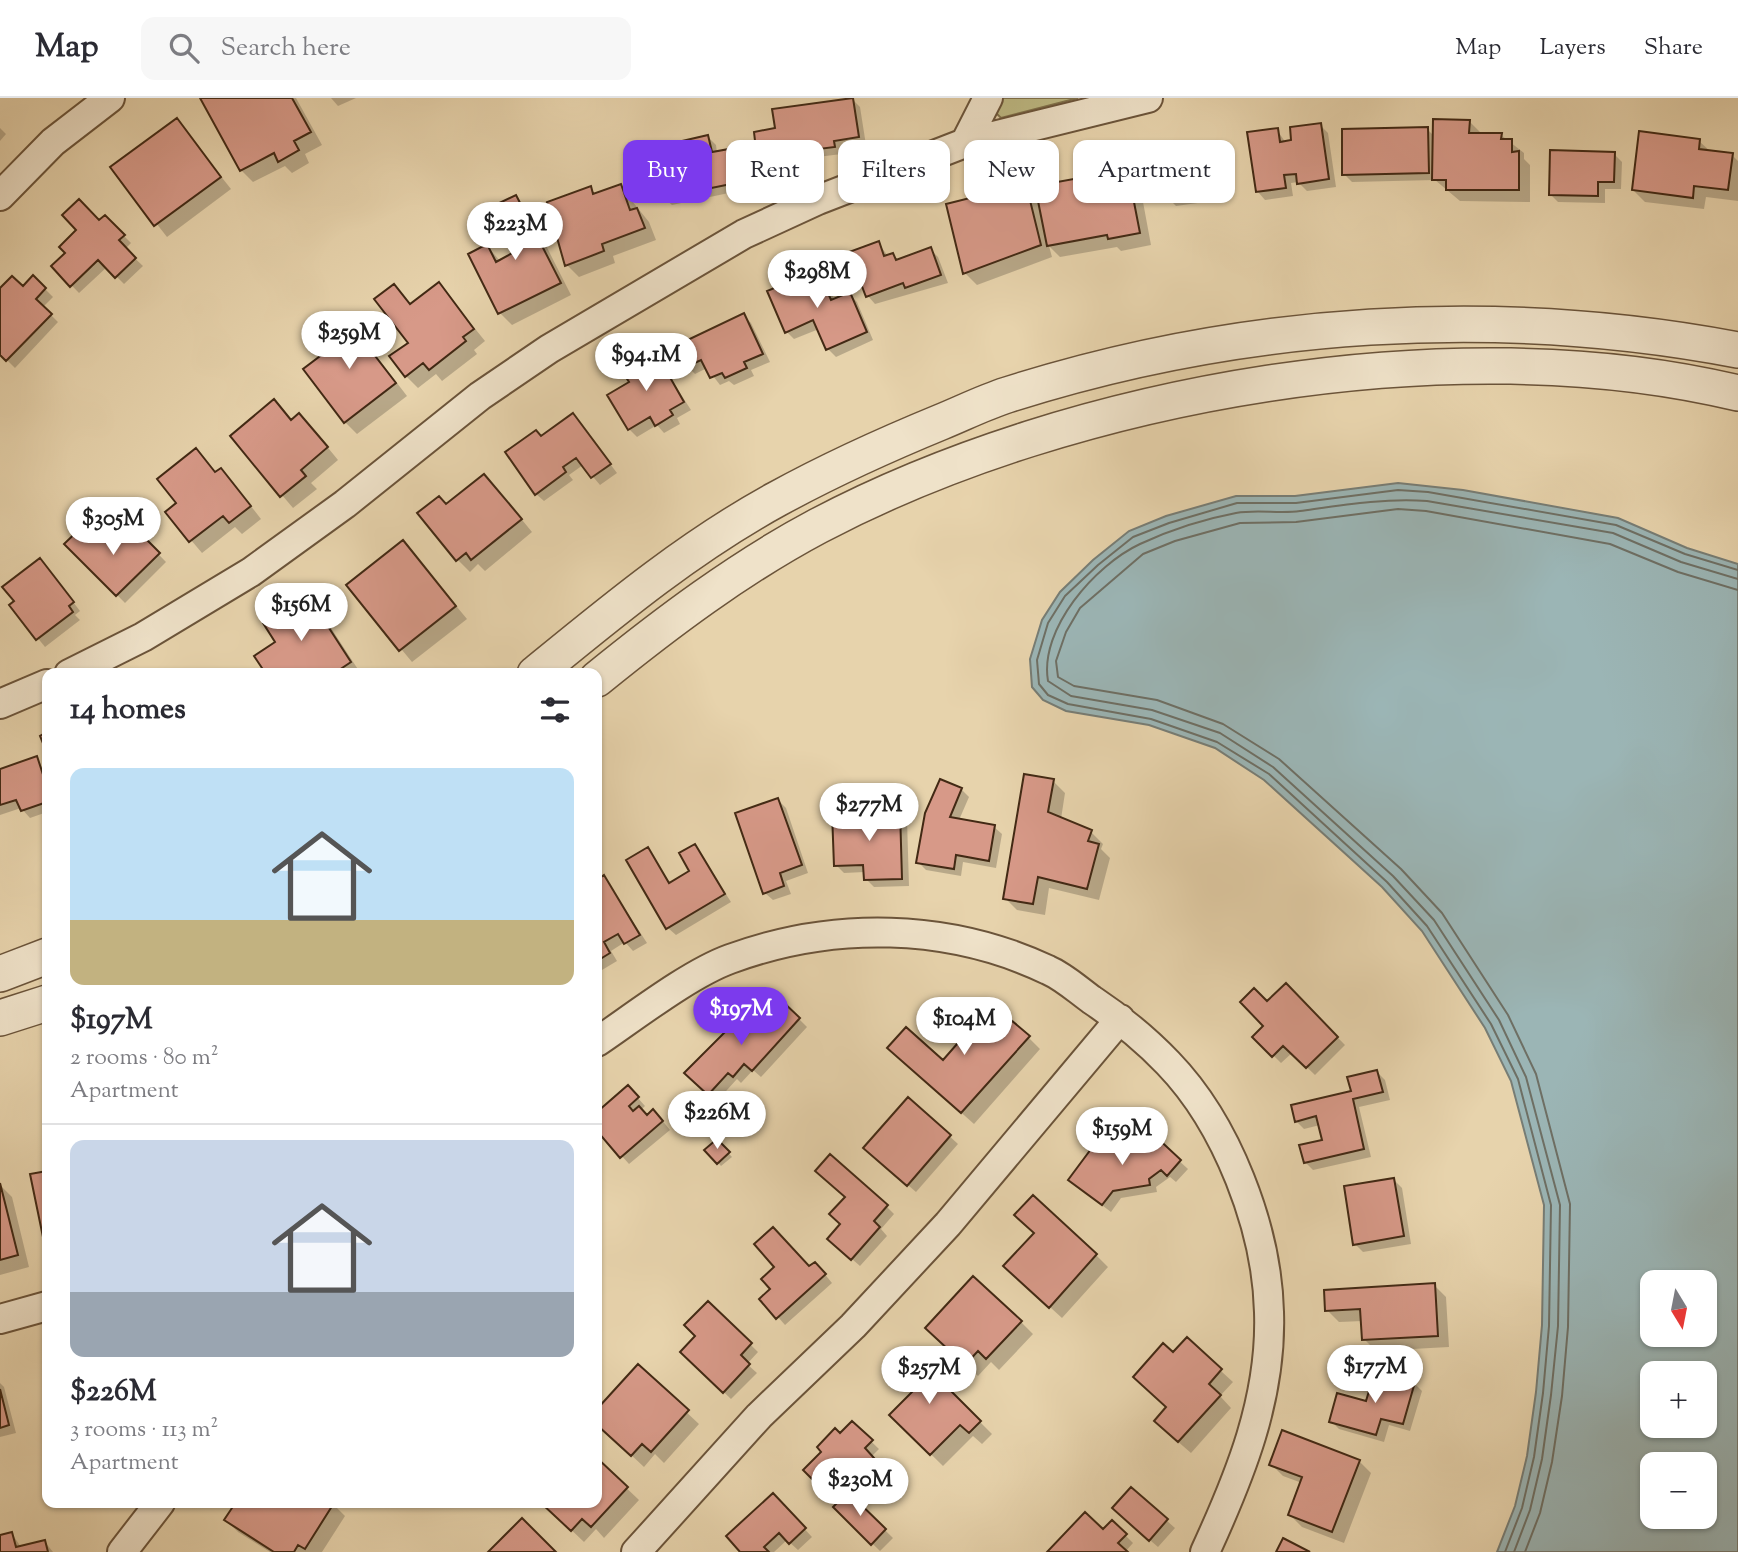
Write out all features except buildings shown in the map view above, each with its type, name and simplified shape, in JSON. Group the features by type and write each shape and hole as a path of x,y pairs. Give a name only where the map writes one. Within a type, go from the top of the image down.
{"street":[{"path":"0,196 53,142 110,98"},
{"path":"967,140 988,98"},
{"path":"977,140 1148,98"},
{"path":"80,668 143,637 251,572 345,503 480,396 622,303 744,234 818,200 964,143"},
{"path":"542,668 626,600 775,500 854,460 1005,396 1092,371 1169,352 1263,337 1474,323 1587,328 1681,339 1738,350"},
{"path":"602,675 684,611 816,527 884,494 974,459 1048,433 1116,415 1302,378 1484,364 1561,366 1738,393"},
{"path":"0,704 42,686"},
{"path":"602,1039 659,999 728,960 787,943 852,931 930,935 986,947 1050,971 1120,1020 1169,1064 1215,1127 1237,1174 1259,1238 1269,1312 1264,1395 1241,1472 1205,1552"},
{"path":"0,974 42,958"},
{"path":"0,1018 42,1005"},
{"path":"636,1552 759,1416 853,1326 948,1224 1120,1020"},
{"path":"0,1319 42,1307"},
{"path":"122,1552 156,1508"}],"shaded area":[{"path":"993,98 1078,98 1001,118 991,108"}],"water":[{"path":"1398,483 1463,490 1618,518 1687,548 1738,564 1738,1552 1497,1552 1515,1506 1527,1456 1536,1392 1542,1325 1544,1205 1511,1081 1485,1028 1422,931 1382,887 1264,780 1215,748 1149,725 1066,711 1043,700 1032,687 1030,659 1042,620 1060,592 1093,560 1129,531 1166,516 1236,496 1295,496"}]}
